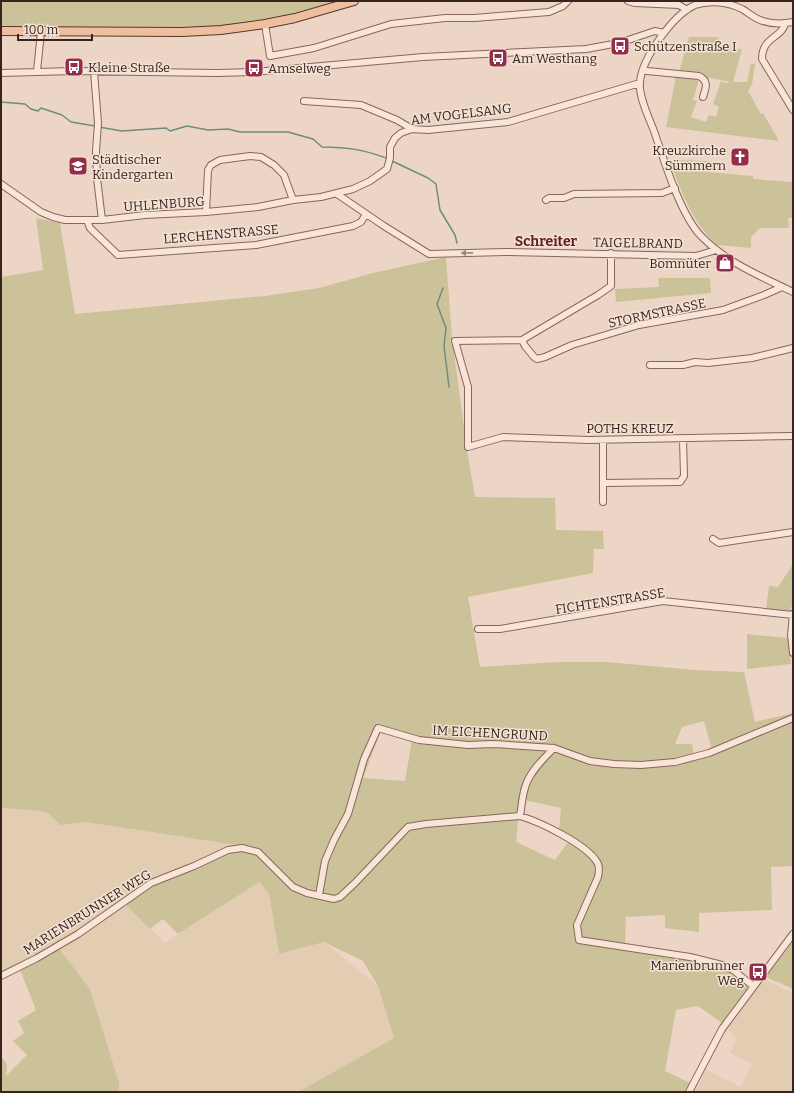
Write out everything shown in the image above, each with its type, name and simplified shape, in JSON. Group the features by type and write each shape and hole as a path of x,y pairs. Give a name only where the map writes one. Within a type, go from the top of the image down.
{"main road":[{"path":"1,32 182,32 221,30 265,24 294,18 354,1"}],"street":[{"path":"265,24 270,56 314,48 391,24 445,18 474,18 549,12 562,6 568,1"},
{"path":"628,1 635,3 679,5 687,10"},
{"path":"793,22 785,23 762,21 729,4 717,2 704,3 687,10 664,33 650,54 643,69 640,83 642,96 648,115 675,188 694,228 716,250 736,264 793,292"},
{"path":"785,23 782,32 766,44 762,59 793,110"},
{"path":"1,73 37,71 253,72 423,57 586,49 619,43 656,31 664,33"},
{"path":"37,71 41,32"},
{"path":"643,69 647,71 699,76 704,78 706,85 703,97"},
{"path":"94,71 98,124 96,151 102,220"},
{"name":"AM VOGELSANG","path":"337,194 353,189 370,181 387,169 390,158 390,147 395,138 401,133 412,129 428,130 508,122 640,83"},
{"path":"304,102 361,104 397,120 412,129"},
{"path":"206,212 208,170 211,165 220,160 250,156 262,157 274,164 284,175 293,200"},
{"name":"UHLENBURG","path":"1,184 42,212 53,218 65,220 102,220 145,215 206,212 258,207 293,200 337,194"},
{"path":"546,200 549,198 564,198 574,194 662,193 675,188"},
{"name":"TAIGELBRAND","path":"337,194 428,254 506,252 611,253 696,256 716,250"},
{"name":"LERCHENSTRASSE","path":"87,220 90,228 118,255 256,245 353,226 361,222 366,214"},
{"path":"522,340 611,286 611,253"},
{"name":"STORMSTRASSE","path":"522,340 525,346 537,359 572,345 639,325 723,310 782,287"},
{"name":"POTHS KREUZ","path":"522,340 455,341 468,387 468,447 503,437 603,440 793,436"},
{"path":"650,365 682,365 694,362 708,363 752,358 793,348"},
{"path":"603,483 680,482 684,476 683,439"},
{"path":"603,440 603,502"},
{"path":"713,539 719,543 793,532"},
{"name":"FICHTENSTRASSE","path":"478,629 500,629 663,601 793,615"},
{"path":"793,615 791,635 793,653"},
{"name":"IM EICHENGRUND","path":"319,895 325,861 348,814 364,759 378,728 397,735 425,741 468,745 494,744 554,748 590,761 641,765 675,762 709,752 793,718"},
{"path":"520,816 527,781 542,760 554,748"},
{"name":"MARIENBRUNNER WEG","path":"1,976 37,958 78,934 151,883 194,866 228,850 242,848 258,852 293,887 307,893 334,899 340,897 355,883 408,827 426,824 520,816 530,819 570,839 588,852 597,862 599,869 598,877 577,925 579,940 690,957 722,965 742,975 754,986"},
{"path":"689,1092 722,1030 793,934"}],"shaded area":[{"path":"1,1 337,1 265,21 221,27 186,28 1,28"},
{"path":"689,37 717,37 729,50 742,49 733,82 747,82 751,64 755,64 752,84 748,91 779,141 666,127 676,76 699,79 693,100 697,101 691,117 706,122 709,115 716,117 719,107 713,104 721,81 726,83 731,82 679,72"},
{"path":"669,160 710,161 709,172 753,176 753,179 792,182 793,218 788,218 789,228 760,228 751,237 751,248 717,245 700,226 688,206"},
{"path":"36,218 60,223 75,314 265,296 319,288 373,273 446,257 452,338 475,497 555,498 556,530 603,531 604,549 594,549 593,573 468,597 480,667 558,662 607,662 695,670 744,672 755,722 793,713 793,866 771,867 772,910 699,913 699,932 665,928 665,915 626,917 625,945 603,947 686,959 722,969 750,985 722,1023 698,1006 676,1010 665,1071 692,1084 687,1092 298,1092 394,1038 378,986 363,961 324,942 279,954 269,894 259,882 178,934 163,919 150,929 124,903 149,887 243,846 86,822 60,825 48,813 41,811 1,808 1,277 43,270","holes":["704,721 713,754 694,759 692,744 675,744 682,727","382,728 413,735 405,781 363,778","520,799 561,808 559,830 572,837 555,860 516,842"]},
{"path":"658,278 710,278 711,293 616,302 615,289 659,287"},
{"path":"793,564 793,602 790,612 766,609 769,586 778,587"},
{"path":"747,634 788,638 791,664 747,669"},
{"path":"1,808 41,811 48,813 60,825 86,822 237,845 193,865 19,965 1,972"},
{"path":"258,882 269,894 279,954 324,942 378,986 394,1038 298,1092 119,1092 119,1083 90,989 58,947 124,903 165,943"},
{"path":"793,939 793,989 766,977"},
{"path":"58,947 90,989 119,1083 119,1092 1,1092 1,1060 3,1059 7,1064 6,1076 27,1055 13,1041 24,1033 18,1021 36,1010 19,967"},
{"path":"762,979 793,993 793,1092 695,1092 706,1070 741,1087 752,1063 730,1053 737,1039 728,1029"}],"waterway":[{"path":"1,102 25,104 31,109 38,111 41,108 62,115 71,122 95,126"},
{"path":"99,127 122,131 166,128 170,131 187,126 208,130 228,129 240,132 288,132 313,139 322,147 356,150 372,153 389,159"},
{"path":"392,161 428,178 436,184 440,210 455,235 457,243"},
{"path":"443,288 437,304 446,328 444,346 449,387"}],"place":[{"name":"Schützenstraße I","path":"620,46"},
{"name":"Am Westhang","path":"498,58"},
{"name":"Kleine Straße","path":"74,67"},
{"name":"Amselweg","path":"254,68"},
{"name":"Kreuzkirche Sümmern","path":"740,157"},
{"name":"Städtischer Kindergarten","path":"78,166"},
{"name":"Bomnüter","path":"725,263"},
{"name":"Marienbrunner Weg","path":"758,972"}],"district":[{"name":"Schreiter","path":"546,241"}]}
